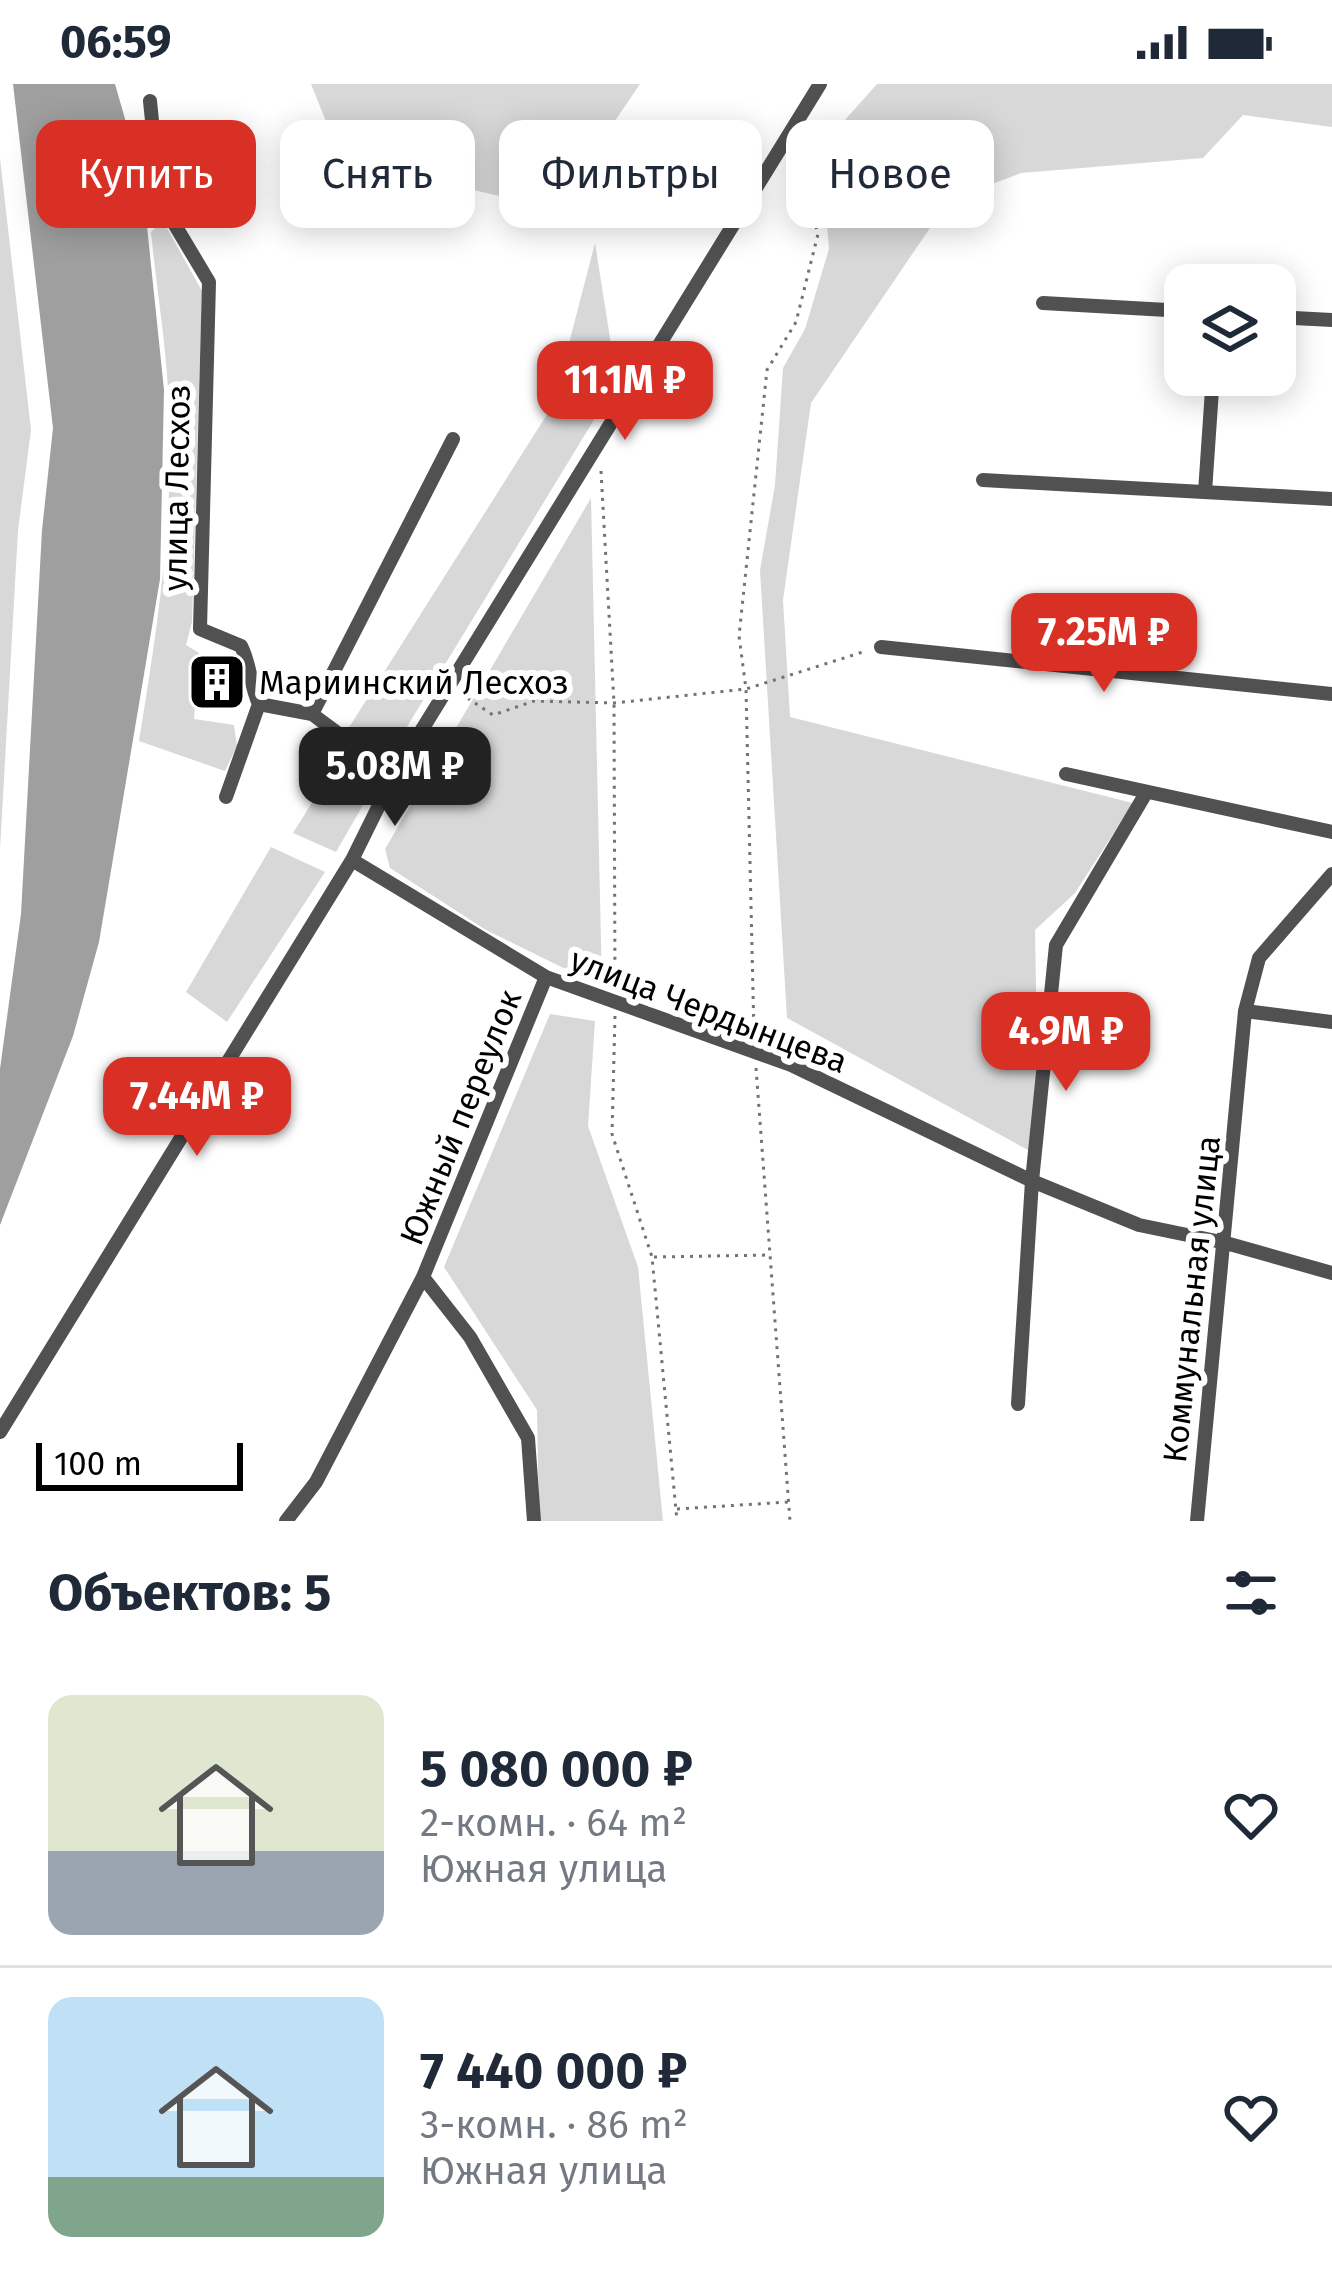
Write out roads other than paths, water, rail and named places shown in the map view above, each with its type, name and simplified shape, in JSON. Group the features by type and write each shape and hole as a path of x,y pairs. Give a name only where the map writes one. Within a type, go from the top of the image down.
{"street":[{"path":"0,1432 352,860 394,775 820,84"},
{"name":"улица Лесхоз","path":"149,100 160,200 208,282 200,628 242,646 255,674 252,690 260,704"},
{"path":"1043,302 1164,310"},
{"path":"1296,318 1332,320"},
{"path":"1205,492 1212,396"},
{"path":"312,714 453,439"},
{"path":"983,480 1332,499"},
{"path":"881,647 1332,694"},
{"path":"226,797 260,704 312,714 394,775"},
{"path":"1066,774 1332,832"},
{"path":"1018,1404 1032,1181 1057,945 1146,793"},
{"name":"улица Чердынцева","path":"352,860 546,977 754,1052 1139,1226 1226,1243 1332,1274"},
{"name":"Коммунальная улица","path":"1197,1521 1245,1011 1259,958 1332,874"},
{"name":"Южный переулок","path":"286,1521 316,1482 423,1277 546,977"},
{"path":"1245,1011 1332,1022"},
{"path":"423,1277 470,1337 528,1438 533,1521"}],"place":[{"name":"Мариинский Лесхоз","path":"217,682"}]}
